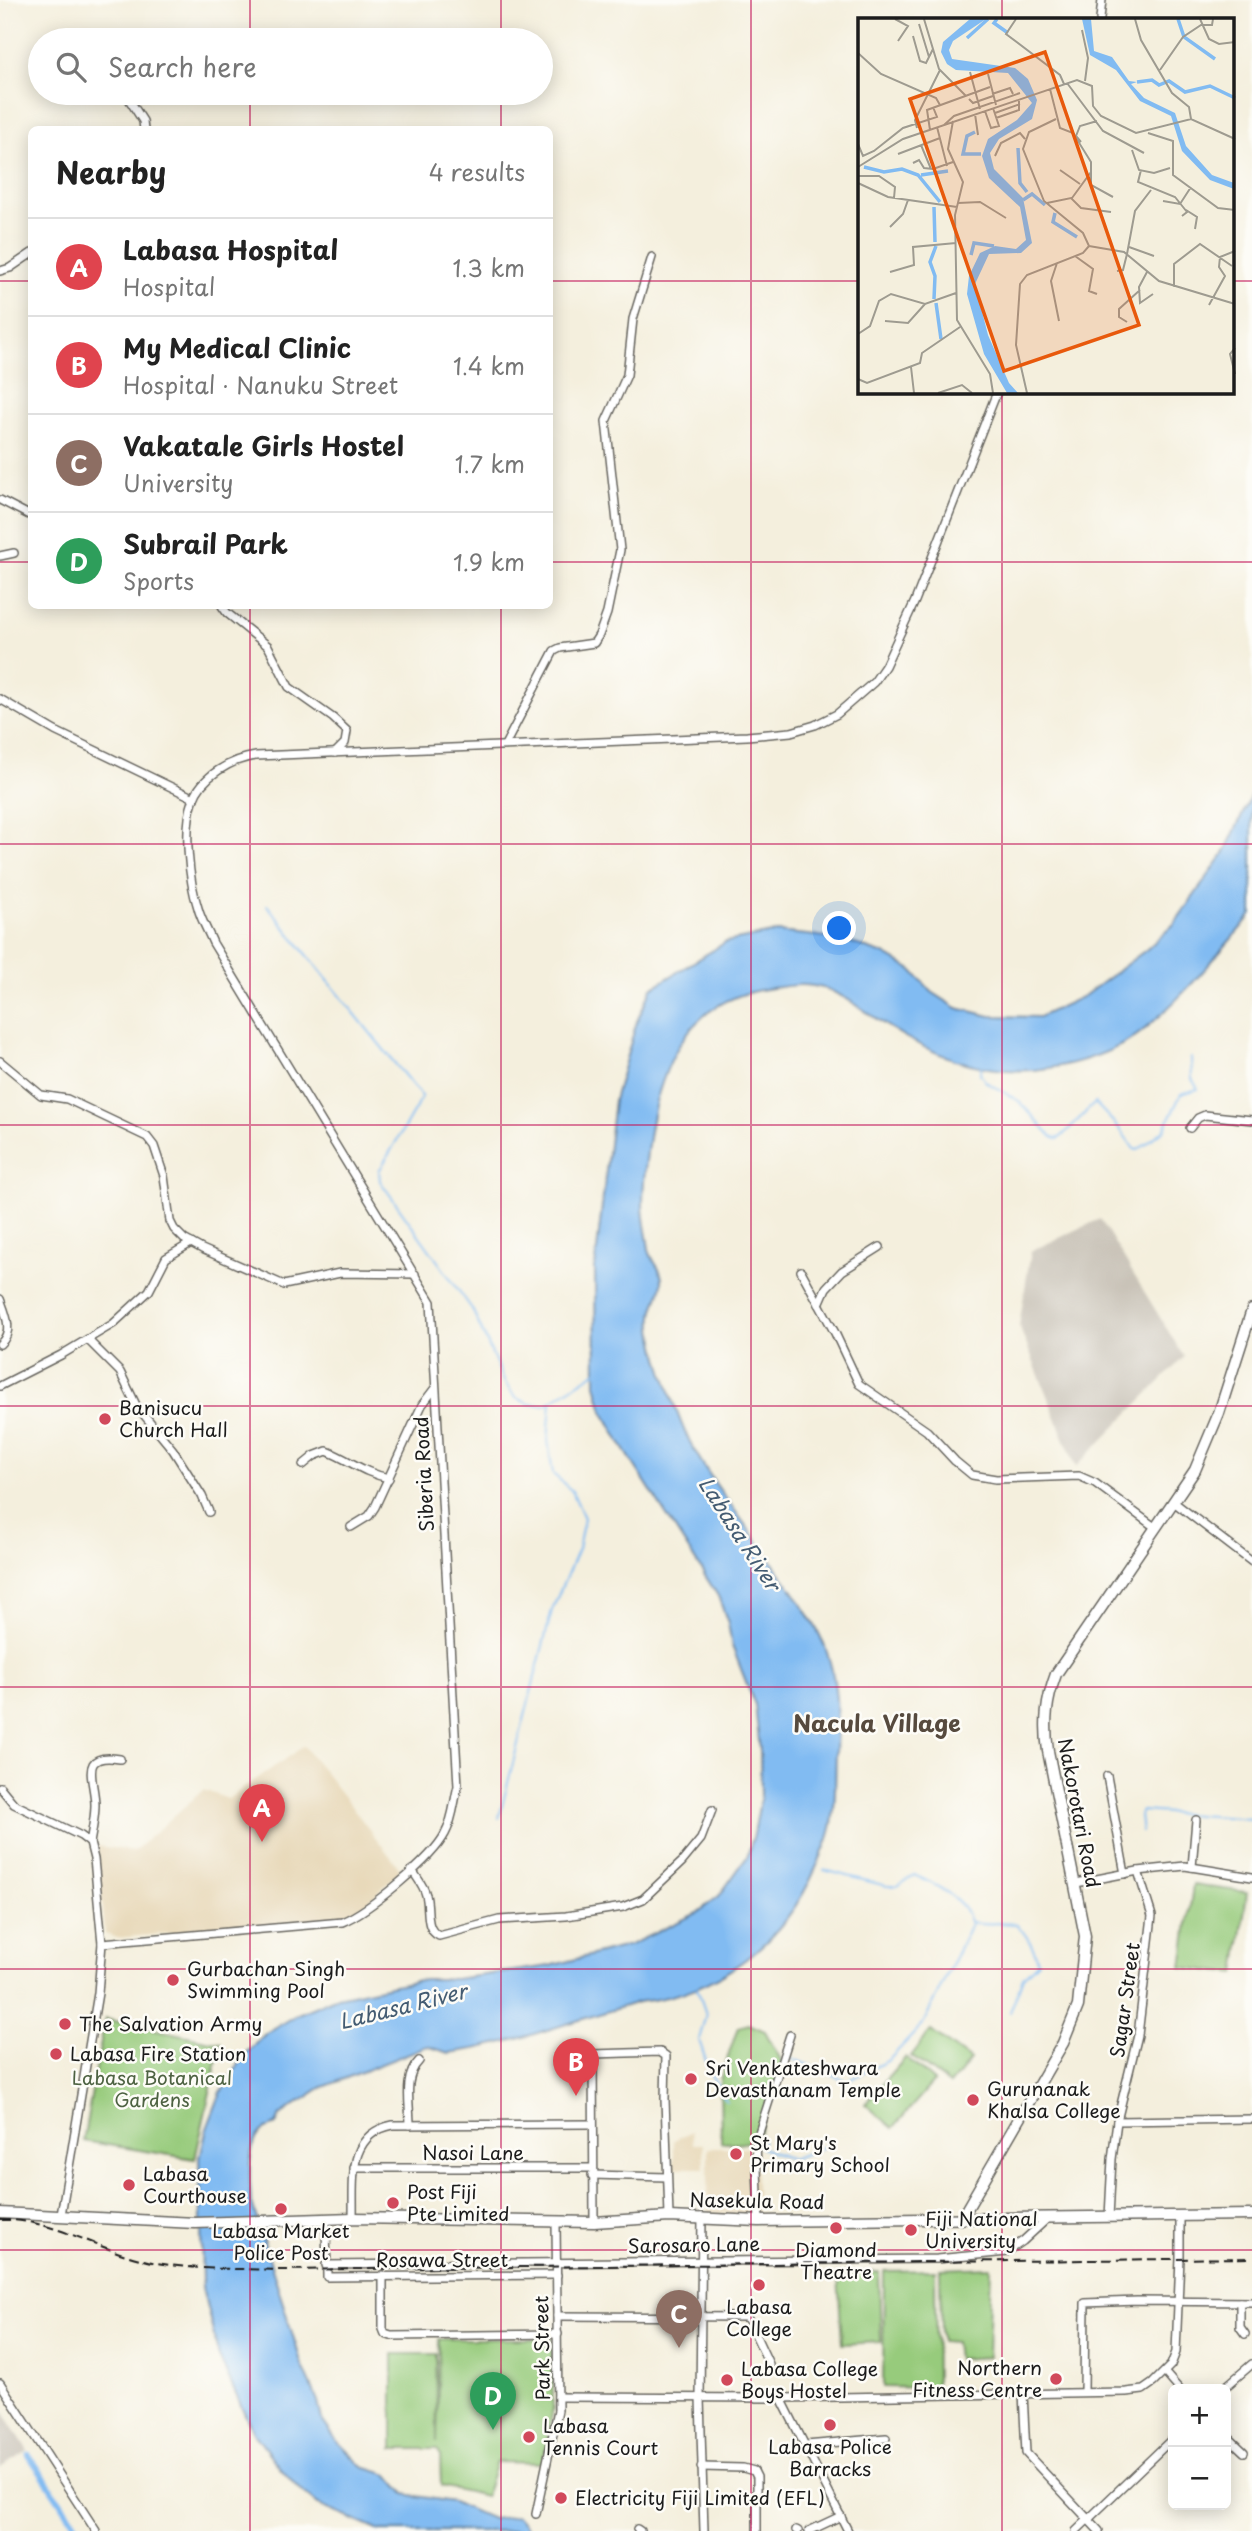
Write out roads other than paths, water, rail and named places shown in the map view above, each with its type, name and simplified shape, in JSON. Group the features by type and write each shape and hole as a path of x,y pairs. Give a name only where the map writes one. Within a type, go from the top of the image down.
{"main road":[{"name":"Nakorotari Road","path":"961,2219 1072,2023 1078,2006 1085,1936 1045,1728 1046,1707 1056,1674 1195,1470 1210,1437 1252,1310"},
{"name":"Nasekula Road","path":"0,2213 195,2223 326,2221 353,2218 594,2222 669,2217 759,2221 1252,2215"}],"street":[{"path":"1100,18 1102,0"},
{"path":"133,105 144,126"},
{"path":"0,271 10,268 28,256"},
{"path":"505,745 554,651 594,643 607,613 620,550 606,421 627,375 633,319 652,257"},
{"path":"0,699 55,731 194,797 213,775 245,757 638,742 791,732 837,714 857,699 885,666 915,601 996,394"},
{"path":"0,500 28,514"},
{"path":"0,556 14,554"},
{"path":"224,609 268,646 289,687 333,718 346,731 345,743 335,753"},
{"name":"Siberia Road","path":"102,1943 342,1922 360,1915 412,1870 445,1834 458,1786 430,1302 202,920 194,894 189,839 194,797"},
{"path":"0,1060 41,1095 67,1099 147,1137 164,1176 170,1221 174,1229 191,1242 284,1285 340,1273 415,1273"},
{"path":"1190,1128 1198,1118 1205,1115 1252,1120"},
{"path":"0,1386 113,1324 149,1291 166,1258 191,1242"},
{"path":"818,1304 826,1288 842,1271 880,1247"},
{"path":"801,1271 859,1384 927,1432 954,1461 972,1475 996,1479 1079,1476 1095,1483 1156,1528"},
{"path":"0,1299 9,1331 8,1337 0,1344"},
{"path":"88,1340 120,1372 135,1405 173,1450 209,1512"},
{"path":"351,1527 369,1516 389,1479 422,1405 435,1388"},
{"path":"303,1465 314,1456 327,1451 359,1469 389,1479"},
{"path":"1175,1503 1252,1562"},
{"path":"61,2215 98,1993 102,1943 90,1843 96,1803 90,1773 92,1764 98,1759 120,1759"},
{"path":"1107,1776 1125,1874"},
{"path":"0,1787 14,1804 68,1828 90,1843"},
{"path":"412,1870 427,1896 429,1926 433,1933 439,1936 499,1920 566,1916 623,1907 643,1899 682,1862 701,1839 712,1810"},
{"path":"1192,1867 1196,1821"},
{"path":"1076,1883 1138,1871 1192,1867 1252,1877"},
{"name":"Sagar Street","path":"1109,2217 1109,2187 1117,2121 1138,2035 1152,1916 1138,1871"},
{"path":"759,2221 756,2142 790,2035"},
{"path":"594,2222 593,2054 660,2052 666,2056 669,2217"},
{"path":"411,2125 409,2079 410,2072 419,2061"},
{"path":"1117,2121 1252,2119"},
{"path":"353,2218 357,2153 363,2141 381,2127 592,2124"},
{"name":"Nasoi Lane","path":"355,2168 592,2171 667,2176"},
{"path":"558,2397 781,2398 1143,2390 1171,2365 1178,2343 1180,2215"},
{"path":"702,2217 700,2398 704,2531"},
{"name":"Sarosaro Lane","path":"326,2265 937,2259 1007,2252 1050,2217"},
{"path":"326,2221 326,2265"},
{"name":"Park Street","path":"536,2514 557,2420 556,2222"},
{"name":"Rosawa Street","path":"326,2265 327,2277 557,2275"},
{"path":"383,2276 385,2334 391,2336 558,2333"},
{"path":"1240,2302 1240,2327 1245,2334"},
{"path":"1084,2392 1085,2303 1252,2302"},
{"path":"557,2316 747,2317 769,2364"},
{"path":"1229,2384 1252,2364"},
{"path":"1165,2373 1175,2384"},
{"path":"0,2383 96,2531"},
{"path":"1023,2393 1026,2453 1099,2531"},
{"path":"781,2398 848,2531"},
{"path":"806,2445 886,2438"},
{"path":"1231,2440 1244,2452"},
{"path":"1076,2531 1168,2443"},
{"path":"701,2467 743,2468 754,2472 757,2477 757,2531"},
{"path":"809,2531 841,2516"}],"water":[{"name":"Labasa River","path":"1252,794 1252,915 1170,1006 1140,1033 1109,1051 1085,1060 1049,1068 985,1068 944,1056 925,1047 834,992 799,985 748,993 727,1001 709,1012 681,1042 662,1082 653,1116 643,1194 649,1249 662,1281 653,1316 656,1347 678,1415 695,1452 799,1600 830,1660 837,1714 835,1802 830,1830 816,1868 786,1919 767,1941 721,1976 667,1997 638,2002 518,2039 449,2053 427,2046 321,2088 280,2115 276,2125 261,2132 251,2156 251,2200 302,2365 318,2401 322,2420 337,2441 363,2467 389,2475 405,2494 453,2502 492,2519 517,2516 530,2531 380,2531 318,2505 280,2468 253,2432 219,2357 202,2287 200,2158 206,2131 221,2092 246,2053 266,2033 298,2014 337,1997 424,1979 455,1979 550,1966 630,1945 697,1913 719,1896 747,1857 754,1834 761,1795 755,1705 732,1646 728,1623 718,1596 621,1444 603,1411 596,1384 595,1268 614,1100 637,1021 652,988 726,942 777,932 837,938 884,954 912,970 932,992 957,1008 991,1016 1039,1017 1084,996 1147,949 1174,924 1225,852"}],"waterway":[{"path":"267,905 422,1097 379,1171 380,1181 472,1309 505,1383 515,1397 529,1404 545,1405 597,1371"},
{"path":"981,1067 980,1074 986,1082 1019,1101 1052,1137 1061,1137 1095,1103 1119,1128 1134,1149 1138,1150 1164,1130 1181,1094 1198,1089 1192,1079 1191,1058"},
{"path":"499,1818 552,1610 578,1549 584,1518 572,1491 553,1474 548,1440 551,1402"},
{"path":"1142,1832 1142,1811 1252,1819"},
{"path":"786,2056 847,2081 889,2060 923,2024 971,1924 965,1910 954,1898 914,1875 897,1886 887,1886 824,1870"},
{"path":"971,1922 1016,1924 1035,1953 1038,1962 1023,1977 1010,2012"},
{"path":"697,1988 706,2014 699,2040 710,2073 726,2100"},
{"path":"772,2102 785,2061"},
{"path":"762,2138 763,2142 758,2145 761,2148 791,2159 823,2147"},
{"path":"29,2455 69,2515"},
{"path":"72,2518 80,2531"}],"railway":[{"path":"0,2220 37,2224 160,2264 211,2268 278,2270 1252,2258"}],"place":[{"name":"Banisucu Church Hall","path":"105,1419"},
{"name":"Labasa Hospital","path":"262,1842"},
{"name":"Gurbachan Singh Swimming Pool","path":"173,1980"},
{"name":"The Salvation Army","path":"65,2024"},
{"name":"Labasa Fire Station","path":"56,2054"},
{"name":"Sri Venkateshwara Devasthanam Temple","path":"691,2079"},
{"name":"My Medical Clinic","path":"576,2096"},
{"name":"Gurunanak Khalsa College","path":"973,2100"},
{"name":"St Mary's Primary School","path":"736,2154"},
{"name":"Labasa Courthouse","path":"129,2185"},
{"name":"Post Fiji Pte Limited","path":"393,2203"},
{"name":"Labasa Market Police Post","path":"281,2209"},
{"name":"Diamond Theatre","path":"836,2228"},
{"name":"Fiji National University","path":"911,2230"},
{"name":"Labasa College","path":"759,2285"},
{"name":"Vakatale Girls Hostel","path":"679,2348"},
{"name":"Northern Fitness Centre","path":"1056,2379"},
{"name":"Labasa College Boys Hostel","path":"727,2380"},
{"name":"Labasa Police Barracks","path":"830,2425"},
{"name":"Subrail Park","path":"493,2430"},
{"name":"Labasa Tennis Court","path":"529,2437"},
{"name":"Electricity Fiji Limited (EFL)","path":"561,2498"}],"district":[{"name":"Nacula Village","path":"877,1724"}],"park label":[{"name":"Labasa Botanical Gardens","path":"152,2089"}]}
